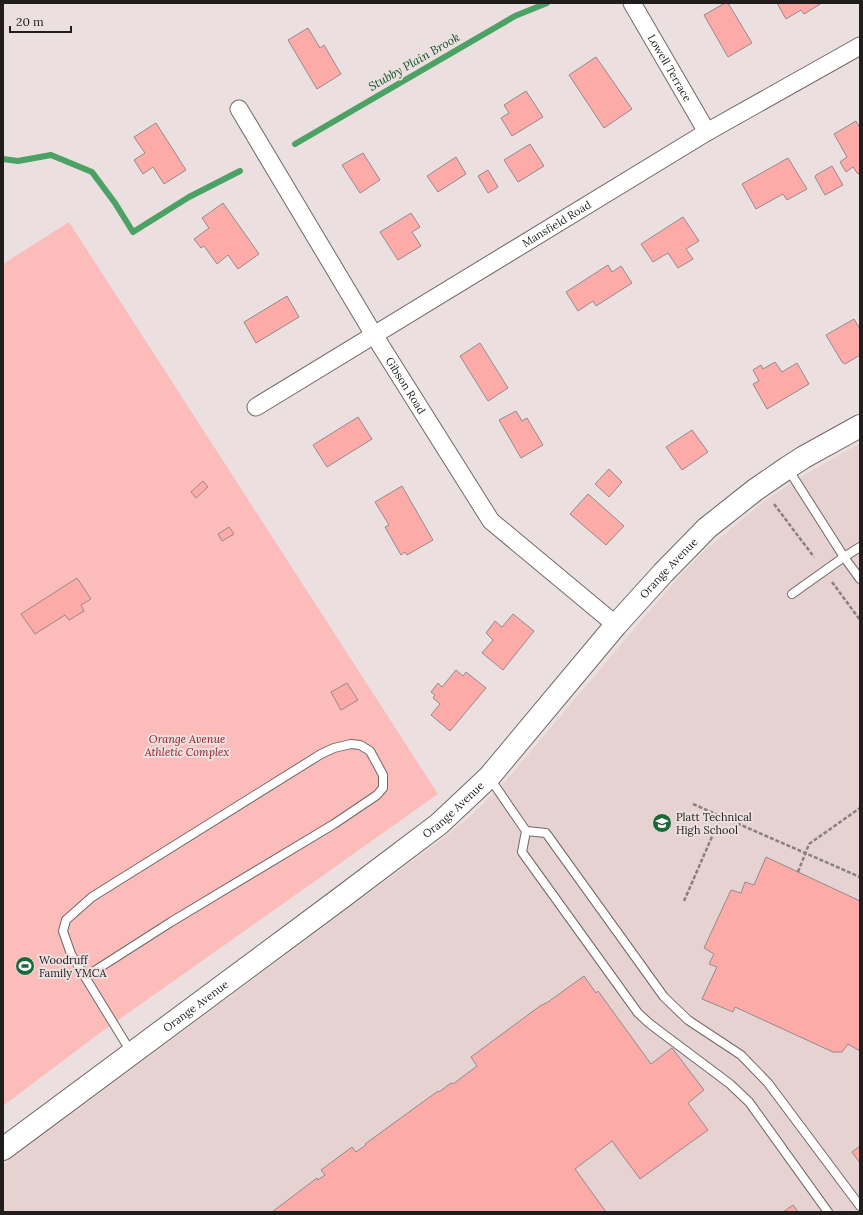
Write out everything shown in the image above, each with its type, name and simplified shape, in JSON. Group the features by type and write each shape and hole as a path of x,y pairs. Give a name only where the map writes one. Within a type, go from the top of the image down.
{"main road":[{"name":"Orange Avenue","path":"3,1149 439,824 489,777 616,625 663,573 707,528 755,490 787,468 860,426"}],"street":[{"name":"Lowell Terrace","path":"632,3 707,132"},
{"name":"Mansfield Road","path":"256,408 707,132 860,46"},
{"name":"Gibson Road","path":"239,109 374,335 491,521 616,625"}],"lane":[{"path":"787,468 860,579"},
{"path":"792,594 844,556 860,547"},
{"path":"85,977 171,922 334,824 377,795 383,788 383,775 370,751 360,745 351,744 334,748 321,754 92,896 66,920 63,931 71,954 99,1002 132,1053"},
{"path":"489,777 526,831 522,852 638,1013 650,1024 730,1084 749,1102 828,1212"},
{"path":"526,831 546,833 664,997 688,1020 741,1055 768,1083 860,1206"}],"path":[{"path":"774,504 814,557"},
{"path":"832,581 860,620"},
{"path":"693,804 860,877"},
{"path":"798,872 809,844 860,808"},
{"path":"684,901 721,816"}],"shaded area":[{"name":"Platt Technical High School","path":"860,443 860,1212 3,1212 3,1165 471,816 504,783 652,608 704,551 767,499"}],"green space":[{"name":"Orange Avenue Athletic Complex","path":"69,222 438,794 93,1038 3,1106 3,264"}],"building":[{"path":"725,3 728,3 752,43 728,57 704,15"},
{"path":"777,3 822,3 804,14 801,10 786,19"},
{"path":"308,28 320,48 324,45 341,74 317,89 288,40"},
{"path":"596,57 632,109 604,128 569,75"},
{"path":"526,91 543,117 512,136 501,118 509,113 504,105"},
{"path":"856,121 860,128 860,172 858,174 853,167 846,172 840,162 847,157 834,134"},
{"path":"156,123 186,170 164,184 153,167 143,174 134,160 145,153 134,137"},
{"path":"530,144 544,166 518,182 504,160"},
{"path":"363,153 380,180 360,193 342,165"},
{"path":"456,157 466,174 438,192 427,176"},
{"path":"788,158 807,189 787,200 783,194 756,209 742,184"},
{"path":"832,166 843,185 825,195 815,177"},
{"path":"488,170 498,187 488,193 478,176"},
{"path":"223,203 259,254 238,269 228,255 217,264 204,246 201,248 194,239 209,228 202,218"},
{"path":"411,213 420,227 412,232 421,246 398,260 380,232"},
{"path":"683,217 699,241 686,249 693,259 678,268 668,253 653,262 641,244"},
{"path":"608,265 612,272 621,266 632,283 596,306 593,301 578,311 566,292"},
{"path":"287,296 299,317 256,343 244,322"},
{"path":"854,319 860,329 860,355 845,364 842,362 826,335"},
{"path":"480,343 508,388 488,401 460,356"},
{"path":"775,362 782,372 797,363 809,384 767,409 753,384 759,381 753,370 761,365 763,369"},
{"path":"516,411 522,421 527,418 543,445 521,458 499,420"},
{"path":"358,417 372,439 327,467 313,445"},
{"path":"692,430 708,452 682,470 666,447"},
{"path":"609,469 622,482 609,497 595,484"},
{"path":"203,481 208,487 196,498 191,492"},
{"path":"402,486 433,540 407,555 405,552 401,555 385,527 389,525 375,502"},
{"path":"588,494 624,526 606,545 570,514"},
{"path":"229,527 234,534 222,541 218,534"},
{"path":"77,578 91,599 81,605 84,611 69,620 65,615 35,634 21,614"},
{"path":"513,614 534,631 503,670 482,653 493,640 486,633 495,621 502,627"},
{"path":"456,670 463,676 466,672 486,688 450,731 431,715 440,704 433,698 435,695 431,692 438,683 442,687"},
{"path":"347,683 358,700 341,710 331,692"},
{"path":"766,857 860,901 860,1051 848,1044 842,1052 833,1052 735,1007 733,1012 702,999 717,967 709,964 714,954 704,948 731,890 741,893 745,882 754,885"},
{"path":"584,976 596,993 598,991 651,1064 672,1048 704,1090 688,1103 708,1130 640,1179 612,1141 575,1169 606,1212 272,1212 317,1178 318,1180 325,1175 321,1170 352,1147 356,1152 438,1091 439,1092 451,1083 453,1084 477,1066 471,1057 540,1006 548,1002"},
{"path":"860,1146 860,1163 852,1152"},
{"path":"793,1205 798,1212 783,1212"}],"waterway":[{"name":"Stubby Plain Brook","path":"295,144 515,16 547,3"},
{"name":"Stubby Plain Brook","path":"3,159 18,161 51,155 92,172 115,203 133,232 189,197 240,171"}],"place":[{"name":"Platt Technical High School","path":"662,823"},
{"name":"Woodruff Family YMCA","path":"25,966"}]}
